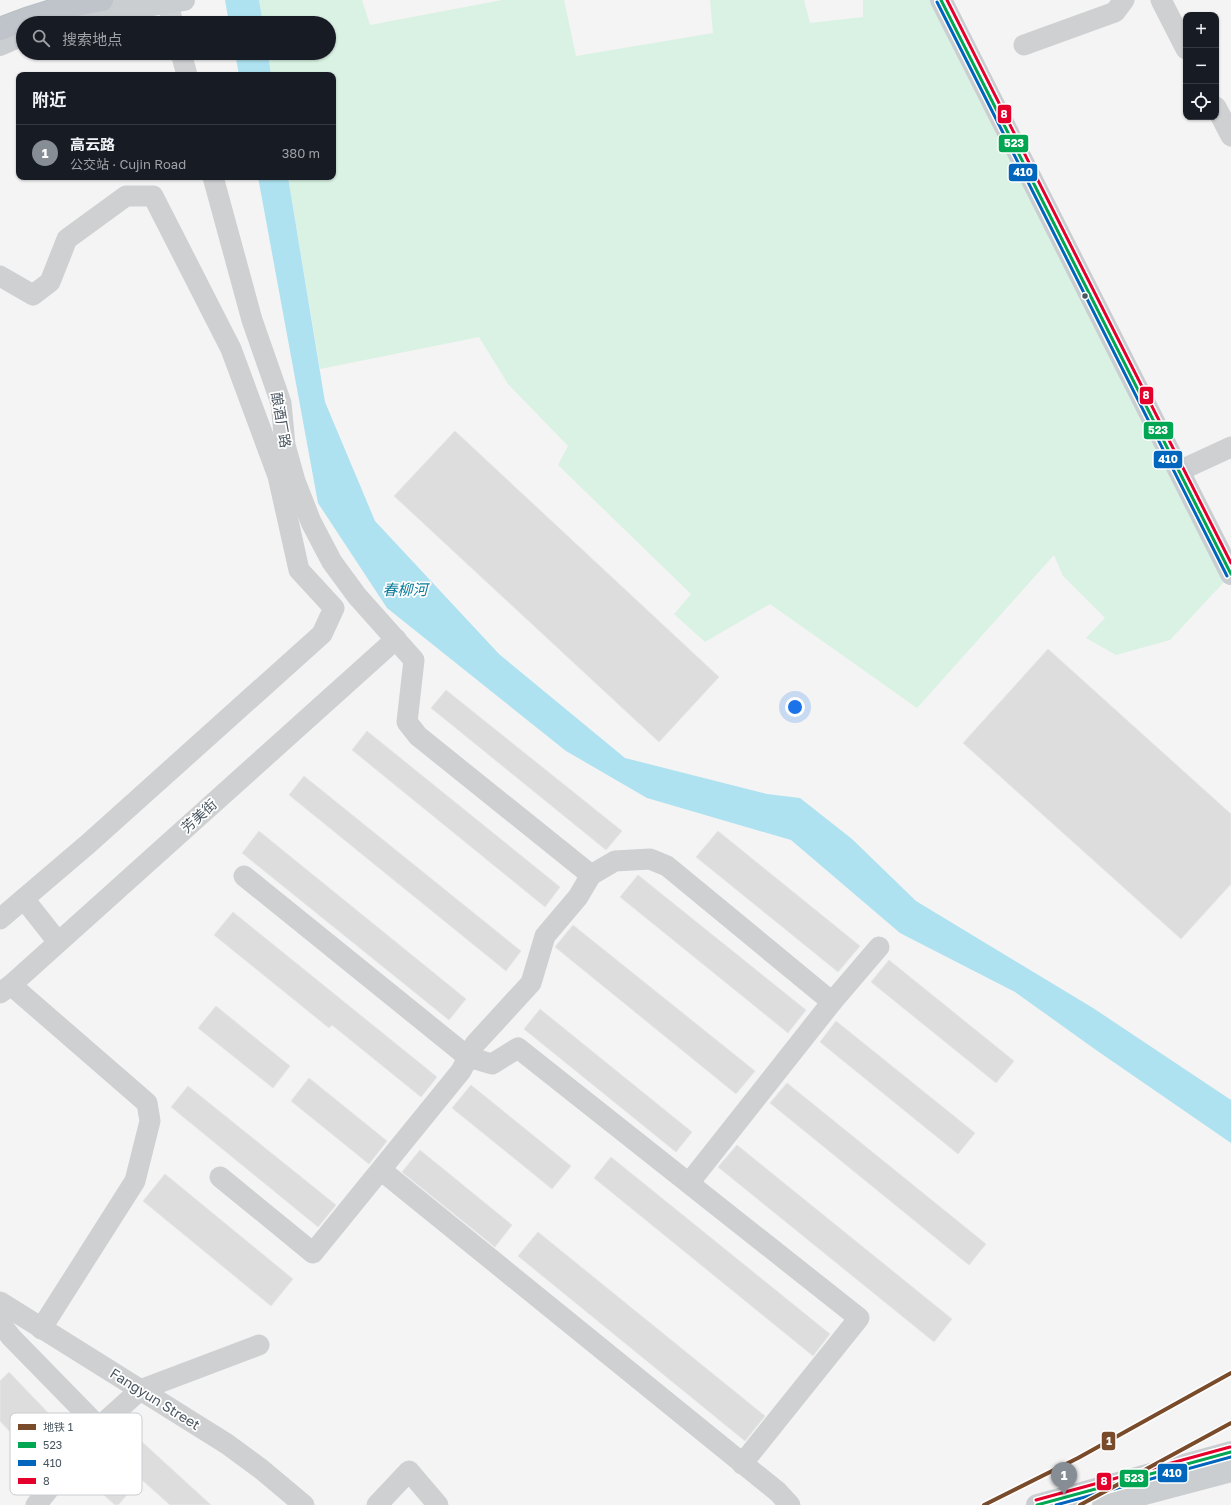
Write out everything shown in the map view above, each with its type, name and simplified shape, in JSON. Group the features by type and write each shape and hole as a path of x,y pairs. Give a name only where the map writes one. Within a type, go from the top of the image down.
{"highway":[{"path":"0,15 43,0"},
{"path":"36,16 52,10 102,0"},
{"path":"0,29 16,23"}],"main road":[{"path":"941,0 1186,468 1231,541"},
{"path":"956,0 1186,468 1231,574"},
{"path":"87,16 173,6"},
{"path":"0,45 16,38"},
{"path":"1037,1505 1231,1452"},
{"path":"1103,1505 1231,1471"}],"street":[{"path":"1024,45 1115,12 1124,0"},
{"path":"1161,0 1185,48"},
{"path":"183,60 185,72"},
{"path":"1219,113 1231,136"},
{"name":"酿酒厂路","path":"214,180 252,320 281,403 285,445 295,481 311,522 332,562 357,596 414,660 407,722 418,736 591,875"},
{"path":"0,276 33,295 50,282 67,239 126,196 153,196 231,349 278,476 299,570 334,608 322,634 88,844 0,919"},
{"path":"1186,468 1231,447"},
{"name":"芳美街","path":"6,989 396,639"},
{"path":"220,1178 313,1253 461,1071 475,1044 531,983 545,936 578,897 591,875 616,861 650,859 667,866 832,1002"},
{"path":"244,876 468,1057 492,1064 518,1048 859,1318 742,1464"},
{"path":"24,899 58,942"},
{"path":"689,1183 832,1002 879,947"},
{"path":"6,989 147,1103 150,1121 135,1181 41,1329"},
{"path":"380,1170 778,1492 790,1505"},
{"name":"Fangyun Street","path":"0,1302 227,1444 261,1469 304,1505"},
{"path":"0,1323 11,1337 85,1413"},
{"path":"115,1413 140,1390 259,1345"},
{"path":"377,1505 409,1471 438,1505"},
{"path":"36,1505 44,1495"}],"green space":[{"path":"259,0 362,0 370,25 502,0 564,0 576,56 713,33 710,0 804,0 810,23 863,17 863,0 934,0 1224,582 1170,640 1116,655 1086,638 1105,618 1063,576 1054,555 917,708 770,604 705,642 674,614 691,594 558,465 568,446 508,384 479,337 320,369 288,180 336,180 336,72 271,72 269,60 336,60 336,16 262,16"}],"water":[{"path":"225,0 259,0 262,16 228,16"},
{"path":"236,60 269,60 271,72 238,72"},
{"name":"春柳河","path":"259,180 288,180 325,402 375,521 499,654 625,758 767,794 800,798 852,839 916,901 1093,1008 1231,1100 1231,1143 1015,992 900,933 791,840 647,798 566,751 387,608 318,503"}],"building":[{"path":"455,431 719,677 659,742 394,496"},
{"path":"1048,649 1231,814 1231,884 1181,939 963,743"},
{"path":"446,690 622,831 606,850 431,708"},
{"path":"367,731 560,887 545,907 352,750"},
{"path":"304,776 521,951 506,971 289,795"},
{"path":"259,831 466,999 449,1020 242,853"},
{"path":"718,831 860,946 838,972 696,857"},
{"path":"638,875 806,1010 788,1033 620,897"},
{"path":"233,912 437,1077 421,1097 332,1025 329,1028 214,935"},
{"path":"573,925 755,1071 736,1094 555,947"},
{"path":"889,960 1014,1061 996,1083 871,982"},
{"path":"216,1006 290,1066 273,1088 198,1028"},
{"path":"540,1009 692,1132 676,1152 524,1029"},
{"path":"836,1021 975,1133 958,1154 820,1042"},
{"path":"309,1078 387,1141 369,1164 291,1101"},
{"path":"787,1083 986,1244 969,1265 770,1103"},
{"path":"471,1085 571,1166 552,1189 452,1108"},
{"path":"188,1086 336,1205 318,1227 171,1107"},
{"path":"737,1145 952,1319 934,1342 718,1167"},
{"path":"420,1150 512,1225 495,1247 402,1172"},
{"path":"611,1157 830,1334 813,1356 594,1178"},
{"path":"165,1174 293,1279 271,1306 143,1201"},
{"path":"538,1232 765,1416 745,1441 518,1256"},
{"path":"9,1372 48,1413 10,1413 10,1432 0,1421 0,1381"},
{"path":"142,1442 211,1505 170,1505 142,1480"},
{"path":"104,1495 127,1495 118,1505 115,1505"}],"metro line":[{"name":"1","path":"984,1505 1078,1458 1231,1373"},
{"name":"1","path":"1080,1505 1231,1423"}],"transit line":[{"name":"523","path":"941,0 1231,574"},
{"name":"8","path":"947,0 1231,563"},
{"name":"410","path":"937,2 1227,576"},
{"name":"8","path":"1036,1500 1230,1447"},
{"name":"523","path":"1037,1505 1231,1452"},
{"name":"410","path":"1056,1505 1231,1457"}],"place":[{"name":"高云路","path":"1064,1495"}]}
